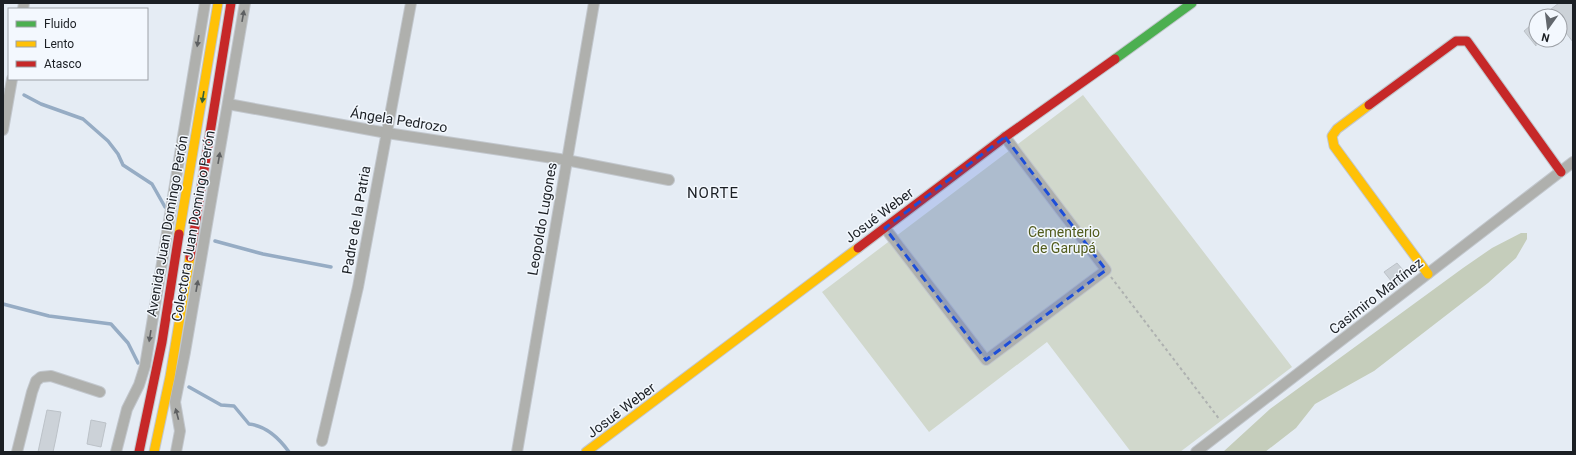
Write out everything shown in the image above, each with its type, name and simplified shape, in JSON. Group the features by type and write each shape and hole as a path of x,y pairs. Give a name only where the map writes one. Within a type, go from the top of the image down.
{"street":[{"name":"Colectora Juan Domingo Perón","path":"116,452 127,409 139,385 145,366 205,3"},
{"name":"Avenida Juan Domingo Perón","path":"139,452 162,342 172,271 199,123 218,3"},
{"name":"Avenida Juan Domingo Perón","path":"154,452 174,349 231,3"},
{"name":"Colectora Juan Domingo Perón","path":"176,452 180,431 175,402 185,352 245,3"},
{"name":"Padre de la Patria","path":"322,441 358,287 410,3"},
{"name":"Leopoldo Lugones","path":"517,452 594,3"},
{"name":"Josué Weber","path":"586,452 599,448 1005,137 1192,3"},
{"path":"1428,274 1334,146 1332,136 1337,129 1456,41 1467,42 1472,46 1561,172"},
{"path":"3,130 12,80"},
{"name":"Ángela Pedrozo","path":"228,104 387,133 566,160 669,180"},
{"path":"885,228 986,360 1106,270 1005,137"},
{"name":"Casimiro Martínez","path":"1196,452 1573,162"},
{"path":"17,452 32,392 36,381 41,377 51,376 100,392"}],"path":[{"path":"1106,270 1226,428"}],"highlighted area":[{"path":"1005,137 1106,270 986,360 885,228"}],"green space":[{"name":"Cementerio de Garupá","path":"1083,95 1292,367 1180,452 1131,452 1047,342 929,432 822,292"},
{"path":"1521,233 1527,233 1527,239 1516,258 1488,283 1374,371 1315,404 1296,428 1265,452 1223,452 1270,409 1463,268 1492,248"}],"building":[{"path":"1559,3 1573,3 1573,42 1568,35 1568,8 1552,8"},
{"path":"1528,28 1528,36 1524,31"},
{"path":"1397,263 1409,277 1396,287 1384,272"},
{"path":"47,410 61,412 53,452 38,452"},
{"path":"91,420 106,423 101,447 87,444"}],"waterway":[{"path":"24,95 41,104 83,119 108,141 118,154 123,165 152,184 165,207"},
{"path":"215,241 263,254 331,267"},
{"path":"3,304 49,316 111,324 128,343 138,363"},
{"path":"189,387 221,405 234,406 249,424 261,427 272,434 289,452"}],"traffic: fast":[{"path":"1115,59 1192,3"}],"traffic: slow":[{"path":"179,234 218,3"},
{"path":"1369,105 1337,129 1332,136 1334,146 1428,274"},
{"path":"586,452 858,248"},
{"path":"154,452 170,377 190,257"}],"traffic: jam":[{"path":"190,257 231,3"},
{"path":"1369,105 1456,41 1467,41 1561,172"},
{"path":"858,248 1005,137 1115,59"},
{"path":"139,452 162,342 179,234"}],"district":[{"name":"NORTE","path":"713,193"}]}
